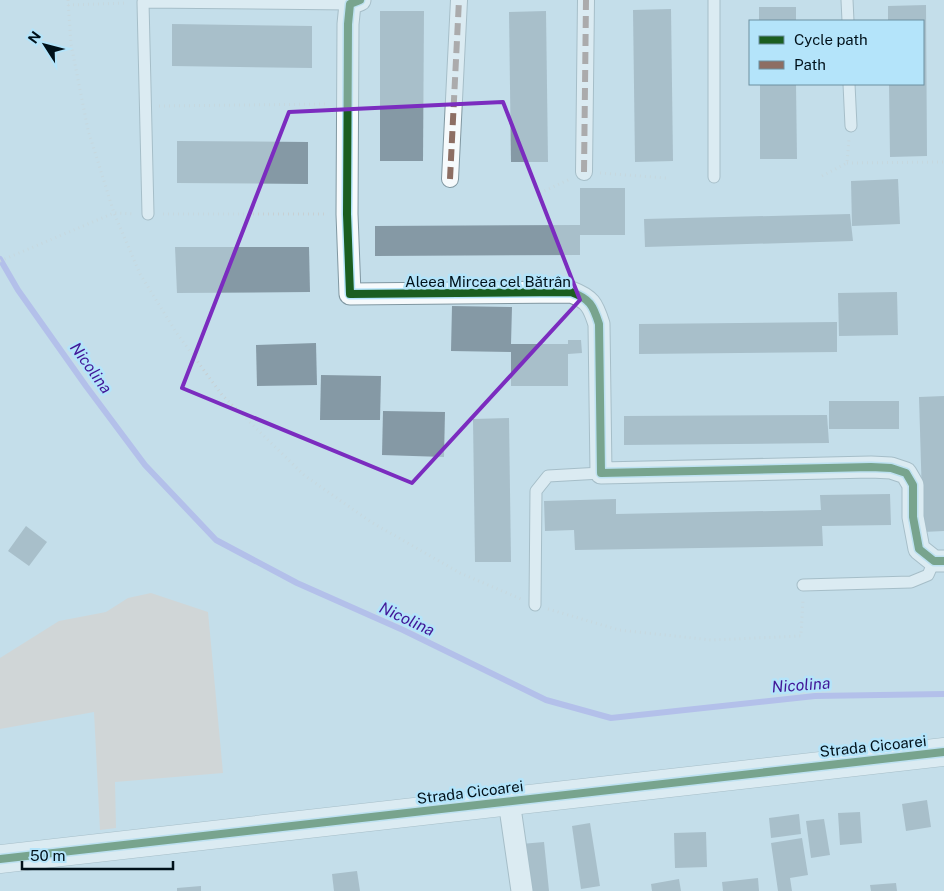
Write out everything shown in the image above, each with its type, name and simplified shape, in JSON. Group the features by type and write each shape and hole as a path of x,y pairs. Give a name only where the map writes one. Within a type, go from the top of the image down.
{"street":[{"path":"450,179 459,0"},
{"path":"584,172 586,0"},
{"name":"Aleea Mircea cel Bătrân","path":"355,2 348,24 347,214 350,294 571,292 583,297 593,306 599,324 602,473"},
{"path":"602,473 891,468 906,473 913,485 913,517 919,549 939,561"},
{"name":"Strada Cicoarei","path":"0,859 944,752"},
{"path":"509,801 522,891"}],"lane":[{"path":"714,0 714,177"},
{"path":"847,0 848,20"},
{"path":"148,214 143,2 355,2"},
{"path":"850,85 851,126"},
{"path":"536,605 536,491 548,476 602,473"},
{"path":"803,585 911,582 928,575 939,561"}],"path":[{"path":"68,0 71,44 88,130 114,213 140,274 176,332 222,395 304,476 371,522 460,573 536,605 619,630 711,640 801,636 803,585"},
{"path":"68,5 143,2"},
{"path":"145,106 349,104"},
{"path":"847,163 851,126"},
{"path":"822,176 847,163 944,162"},
{"path":"0,261 114,213 347,214"}],"highlighted area":[{"path":"503,102 580,300 412,483 182,388 289,112"}],"shaded area":[{"path":"151,593 208,612 223,773 115,782 116,828 100,830 94,712 0,729 0,658 59,621 106,612 128,598"}],"building":[{"path":"926,5 927,156 890,157 889,85 924,85 924,20 888,20 888,6"},
{"path":"759,7 796,7 796,20 759,20"},
{"path":"671,9 673,161 635,162 633,10"},
{"path":"380,11 424,11 423,161 380,161"},
{"path":"546,11 548,162 511,162 509,12"},
{"path":"172,24 312,26 312,68 172,66"},
{"path":"760,85 796,85 797,159 760,159"},
{"path":"177,141 308,142 308,184 177,183"},
{"path":"898,179 900,224 852,226 851,181"},
{"path":"580,188 625,188 625,235 580,235 580,255 375,256 375,226 580,225"},
{"path":"850,214 853,241 645,247 644,219"},
{"path":"175,247 309,247 310,292 177,293"},
{"path":"897,292 898,335 839,336 838,293"},
{"path":"452,306 512,307 511,344 568,344 568,340 581,340 582,353 568,354 568,386 511,386 511,352 451,351"},
{"path":"837,322 837,352 639,354 639,324"},
{"path":"316,343 317,385 257,386 256,345"},
{"path":"321,375 381,376 380,420 320,420"},
{"path":"944,396 944,531 923,532 919,397"},
{"path":"829,401 899,401 899,429 829,429"},
{"path":"383,411 445,412 444,457 382,455"},
{"path":"827,415 829,443 624,445 624,416"},
{"path":"509,418 511,562 475,562 473,419"},
{"path":"890,494 891,525 822,526 823,546 575,550 574,530 545,531 544,501 616,499 616,514 821,510 820,495"},
{"path":"26,526 47,542 29,566 8,551"},
{"path":"927,800 931,827 906,831 902,804"},
{"path":"860,812 862,843 840,845 838,813"},
{"path":"799,814 801,834 771,838 769,818"},
{"path":"824,819 830,855 811,858 806,821"},
{"path":"590,823 600,886 581,889 572,826"},
{"path":"706,832 707,867 675,868 674,833"},
{"path":"802,838 808,875 790,878 792,891 778,891 771,843"},
{"path":"544,842 549,891 525,891 521,844"},
{"path":"357,871 360,891 334,891 332,874"},
{"path":"758,878 759,891 723,891 722,882"},
{"path":"679,879 681,891 652,891 651,884"},
{"path":"896,883 897,891 871,891 870,885"},
{"path":"201,886 201,891 177,891 177,888"}],"waterway":[{"name":"Nicolina","path":"0,259 18,290 145,465 216,540 297,583 403,630 546,700 611,718 815,696 944,694"}],"marked path":[{"path":"450,179 459,0"},
{"path":"584,172 586,0"}],"cycle path":[{"path":"360,0 350,4 348,24 347,214 350,294 571,292 587,300 595,312 599,324 601,473 891,468 906,473 913,485 913,517 919,549 934,561 944,561"},
{"path":"0,859 944,752"}]}
